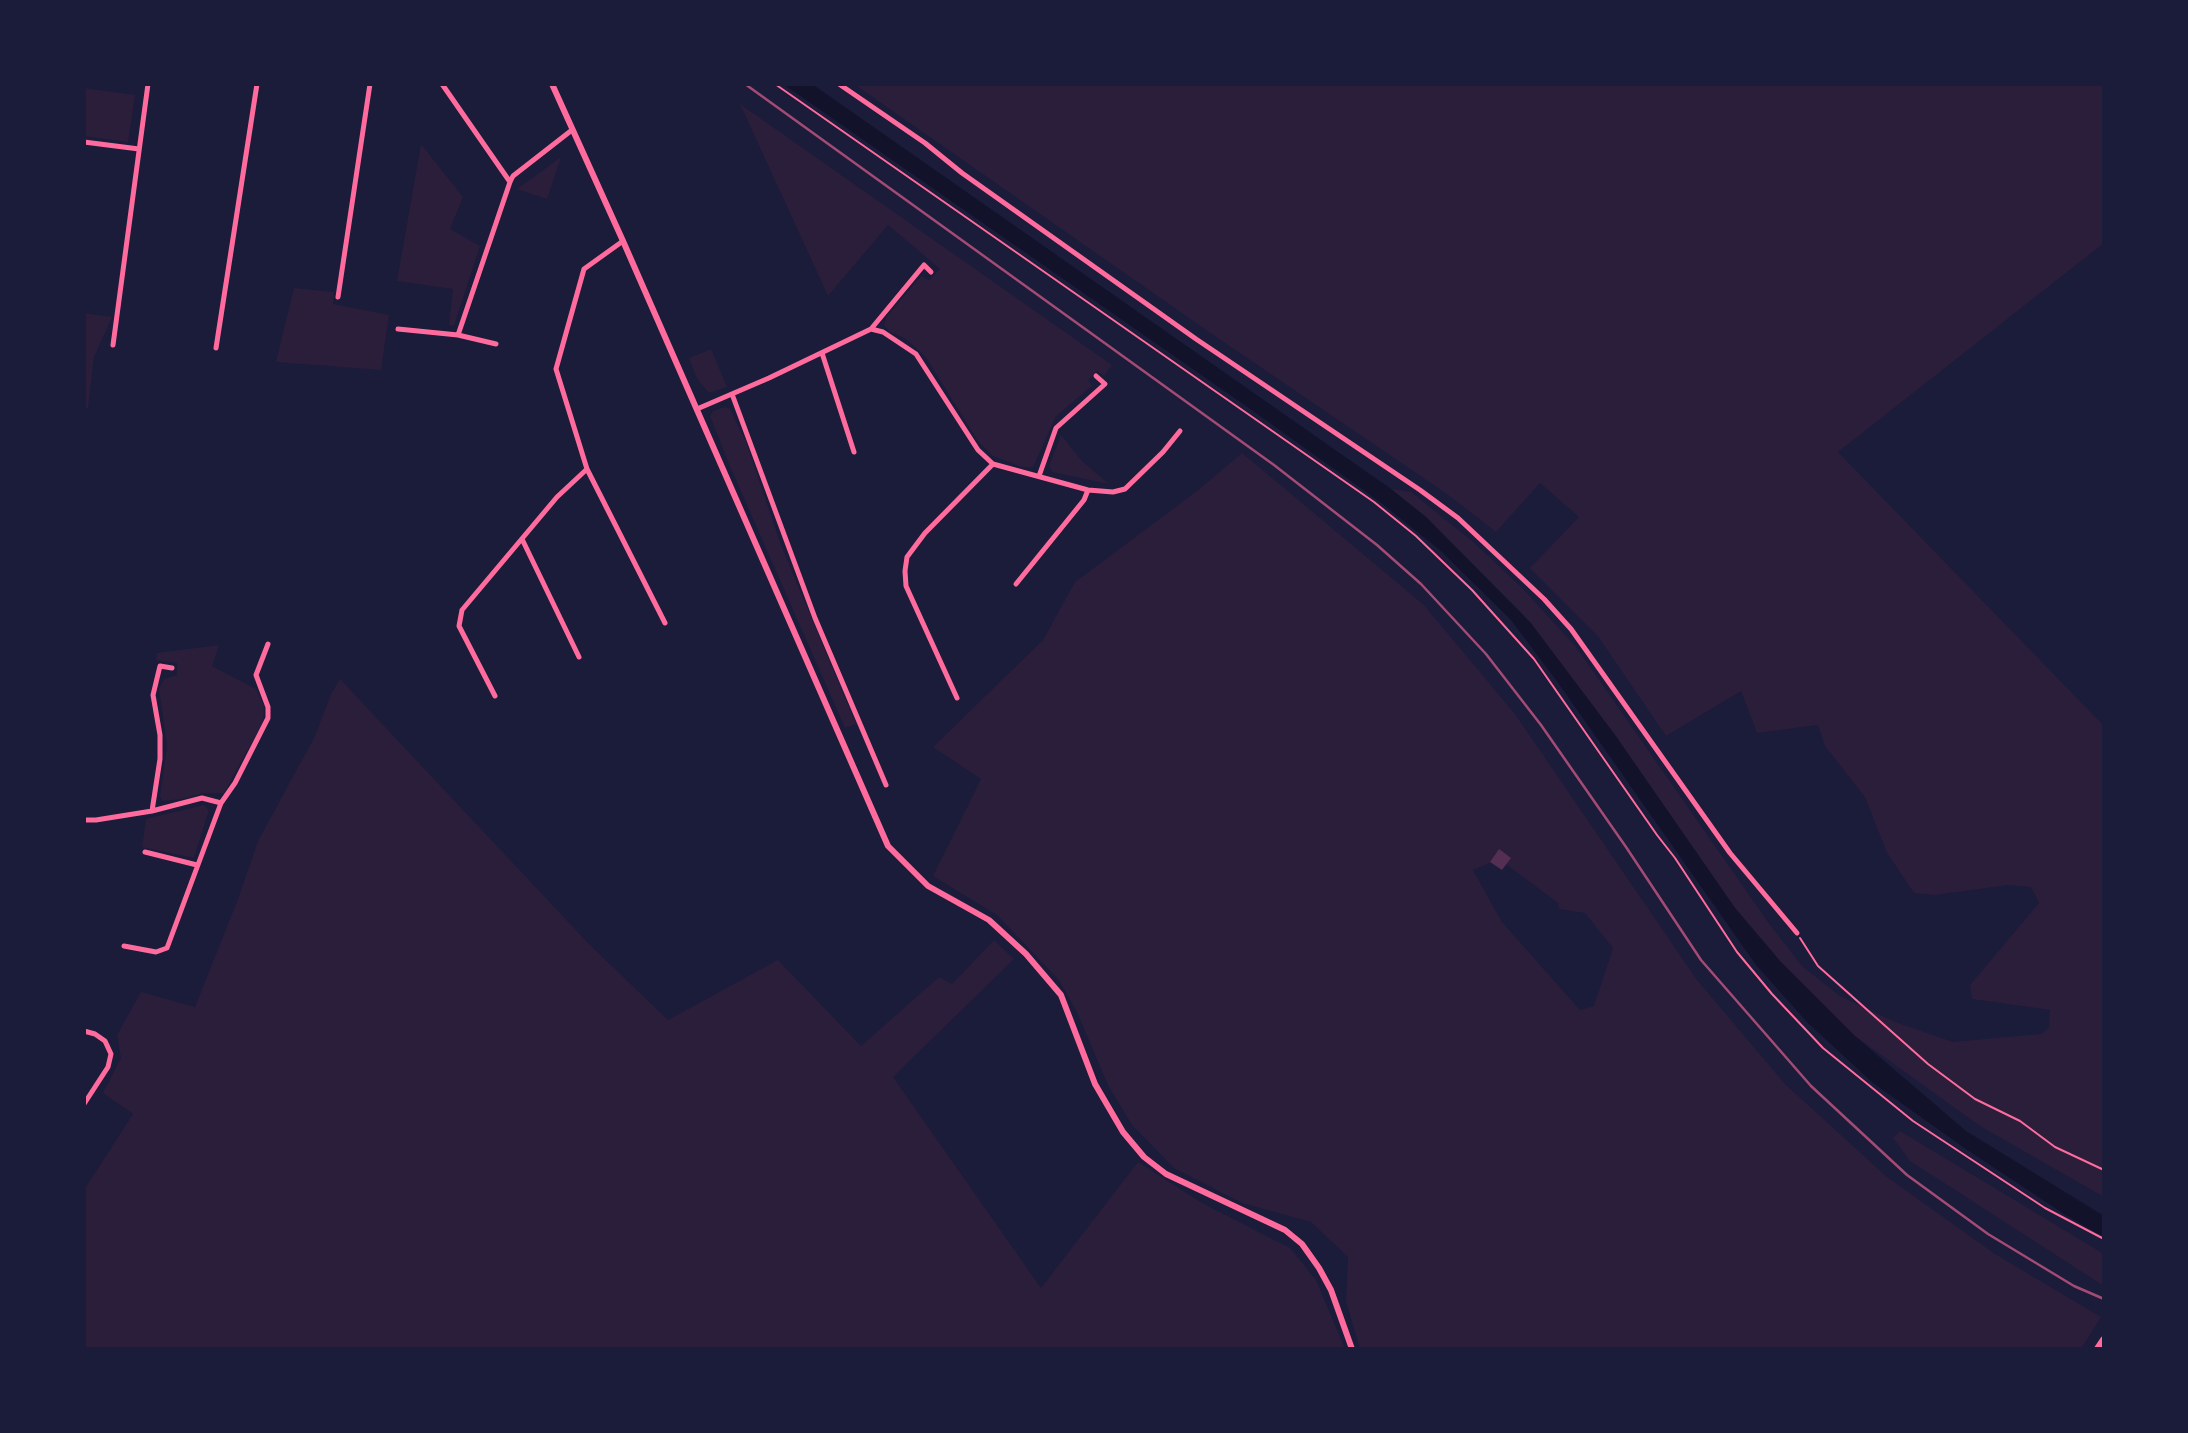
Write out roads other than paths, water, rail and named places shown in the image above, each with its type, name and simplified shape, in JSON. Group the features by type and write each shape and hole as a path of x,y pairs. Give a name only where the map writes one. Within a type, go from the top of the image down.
{"main road":[{"path":"2098,1349 2104,1340"}],"street":[{"path":"113,345 148,84"},
{"path":"216,348 257,84"},
{"path":"338,297 370,84"},
{"path":"442,84 510,182"},
{"path":"551,84 623,241 888,846 928,886 989,920 1026,954 1061,995 1095,1084 1123,1132 1144,1157 1166,1174 1285,1230 1303,1244 1331,1290 1352,1349"},
{"path":"839,84 903,127 962,173 1196,339 1458,518 1544,599 1571,629 1730,853 1797,933"},
{"path":"458,335 513,176 572,130"},
{"path":"84,142 139,149"},
{"path":"623,241 584,269 556,369 587,469 665,623"},
{"path":"871,329 924,265 931,272"},
{"path":"398,329 458,335 496,344"},
{"path":"697,409 871,329 883,332 916,354 978,450 993,464 1088,490 1113,492 1125,489 1163,452 1180,431"},
{"path":"822,353 854,452"},
{"path":"1039,476 1061,421 1105,384 1096,376"},
{"path":"732,394 815,618 886,785"},
{"path":"957,698 906,586 907,557 925,533 993,464"},
{"path":"495,696 459,626 462,610 557,497 587,469"},
{"path":"1016,584 1084,500 1088,490"},
{"path":"522,539 579,657"},
{"path":"124,946 156,952 167,948 220,803 235,783 268,718 268,707 256,675 267,648 257,648"},
{"path":"152,811 160,747 153,695 160,666 172,668"},
{"path":"84,820 152,811 202,798 220,803"},
{"path":"145,852 197,865"},
{"path":"84,1031 105,1041 111,1054 108,1066 84,1104"}],"railway":[{"path":"745,84 1274,465 1377,545 1421,584 1486,654 1541,725 1701,960 1811,1086 1907,1175 1988,1234 2074,1286 2104,1299"}]}
